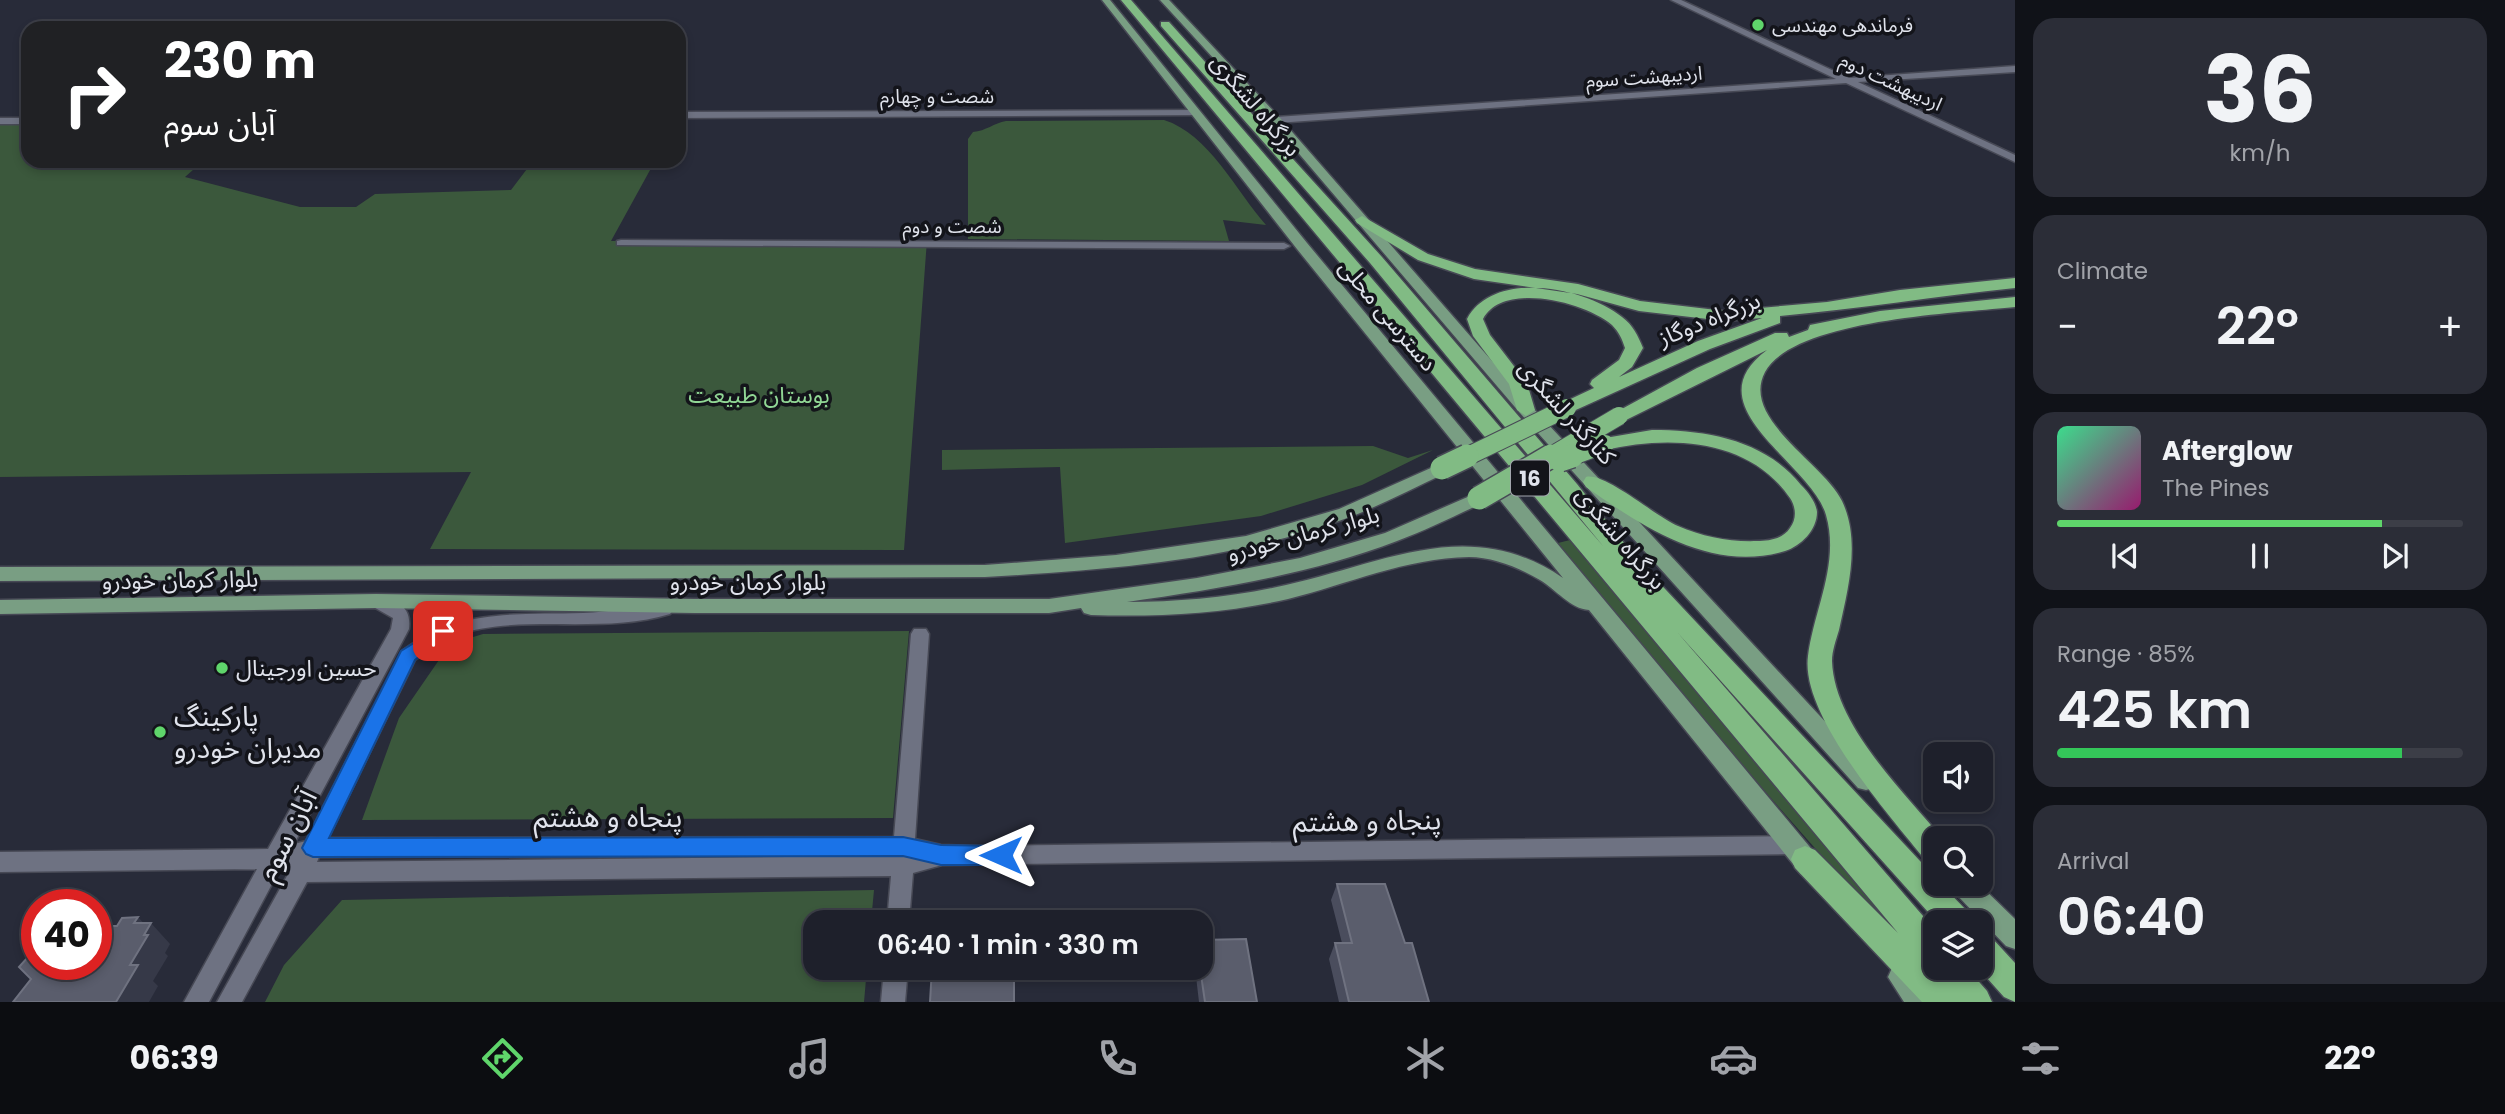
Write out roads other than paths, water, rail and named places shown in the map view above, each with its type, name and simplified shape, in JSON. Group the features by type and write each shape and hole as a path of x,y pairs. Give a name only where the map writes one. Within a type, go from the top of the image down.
{"highway":[{"name":"بزرگراه لشگری","path":"1126,0 1923,940"},
{"name":"بزرگراه لشگری","path":"1143,0 1376,260 1570,489 1628,564 1947,910"},
{"path":"1126,24 1193,79"},
{"path":"1256,100 1293,167"},
{"path":"1362,220 1423,257 1446,267 1474,274 1578,289 1639,306 1725,316 1826,317"},
{"name":"بزرگراه دوگاز","path":"1479,498 1619,416 1703,372 1826,317 2015,283"},
{"path":"1526,410 1518,383 1482,336 1475,319 1482,307 1493,299 1532,293 1586,304 1612,318 1628,333 1634,348 1626,363 1567,408"},
{"name":"بزرگراه دوگاز","path":"1442,468 1704,345 1769,320 1880,316 2015,302"},
{"path":"1826,317 1757,367 1751,387 1756,409 1771,435 1829,496 1842,527 1841,566 1819,663 1833,714 1923,835"},
{"path":"1515,476 1631,436 1665,433 1705,439 1748,454 1782,476 1801,497 1806,514 1800,530 1780,546 1752,551 1711,545 1670,531 1593,482"},
{"path":"1800,852 1944,1002"},
{"path":"1993,961 2015,986"},
{"path":"1957,980 1976,1002"}],"main road":[{"path":"1106,0 1126,24"},
{"name":"کنارگذر لشگری","path":"1164,0 1276,120 1526,410 1686,588 1923,839"},
{"name":"دسترسی محلی","path":"1126,24 1310,256 1620,631"},
{"name":"بلوار کرمان خودرو","path":"0,574 448,575 971,571 1042,567 1136,560 1217,549 1331,518 1442,468"},
{"name":"بلوار کرمان خودرو","path":"0,607 376,601 694,606 1049,606 1197,585 1301,565 1391,537 1479,498"},
{"path":"1049,606 1140,610 1222,605 1289,592 1438,551 1466,549 1504,555 1543,572 1620,631 1921,1002"},
{"path":"1975,896 2015,937"}],"street":[{"name":"اردیبهشت دوم","path":"1675,0 2015,159"},
{"name":"اردیبهشت سوم","path":"1276,120 2015,69"},
{"name":"شصت و چهارم","path":"686,115 1195,112"},
{"path":"0,121 21,121"},
{"name":"شصت و دوم","path":"621,243 1284,246"},
{"name":"آبان سوم","path":"196,1002 400,629 402,616 393,608 376,601"},
{"name":"آبان سوم","path":"229,1002 301,872 408,656 429,638 457,626 486,622 586,619 694,606"},
{"path":"899,910 920,634"},
{"name":"پنجاه و هشتم","path":"0,862 276,859 313,848 902,856"},
{"name":"پنجاه و هشتم","path":"276,859 301,872 941,855 1800,852"},
{"path":"893,1002 894,980"}],"place":[{"name":"فرماندهی مهندسی","path":"1758,25"},
{"name":"حسین اورجینال","path":"222,668"},
{"name":"پارکینگ مدیران خودرو","path":"160,732"}],"park label":[{"name":"بوستان طبیعت","path":"759,395"}]}
